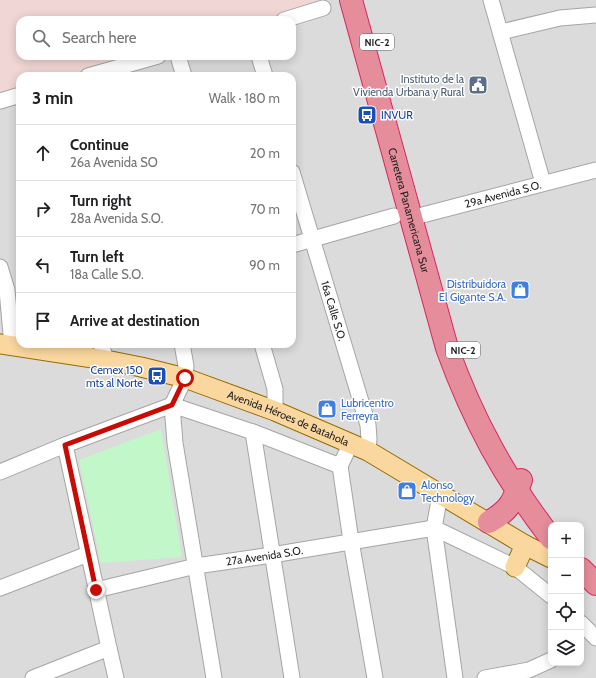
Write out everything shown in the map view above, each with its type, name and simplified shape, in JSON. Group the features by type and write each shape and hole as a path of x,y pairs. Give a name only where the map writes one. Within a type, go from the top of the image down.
{"highway":[{"name":"Carretera Panamericana Sur","path":"350,0 410,217 490,417 520,485 548,533"},
{"name":"Carretera Panamericana Sur","path":"365,0 410,217"},
{"name":"Carretera Panamericana Sur","path":"520,485 551,522"},
{"path":"489,522 509,508 520,485"}],"main road":[{"name":"Avenida Héroes de Batahola","path":"6,344 16,345"},
{"name":"Avenida Héroes de Batahola","path":"55,348 104,352 185,378 275,411 359,447 489,522 525,545 548,556"},
{"path":"515,567 525,545"}],"street":[{"path":"491,0 543,183"},
{"path":"296,16 323,8"},
{"path":"500,32 560,18 596,15"},
{"path":"109,72 146,60"},
{"path":"179,60 183,72"},
{"path":"260,60 264,72"},
{"path":"0,101 16,96"},
{"name":"29a Avenida S.O.","path":"296,244 596,170"},
{"name":"16a Calle S.O.","path":"296,186 368,425 369,439 359,447"},
{"path":"0,267 7,290 6,344"},
{"path":"183,348 186,366 185,378 172,405 175,443 214,678"},
{"path":"263,348 275,389 275,411"},
{"path":"0,472 65,445 172,405 253,432 340,466"},
{"path":"253,432 292,678"},
{"path":"65,445 108,648 116,678"},
{"path":"340,466 359,447"},
{"path":"340,466 351,541 375,678"},
{"path":"440,495 434,528 455,678"},
{"path":"434,528 515,567 549,594"},
{"name":"27a Avenida S.O.","path":"96,590 196,566 434,528"},
{"path":"0,588 88,554"},
{"path":"584,629 596,638"},
{"path":"33,678 108,648"},
{"path":"485,678 529,670 548,662"}],"shaded area":[{"path":"0,0 596,0 596,678 0,678"},
{"path":"0,0 318,0 319,3 276,16 16,16 16,60 128,60 87,72 16,72 16,93 0,98"}],"green space":[{"path":"161,429 182,557 101,563 79,460"}],"place":[{"name":"Instituto de la Vivienda Urbana y Rural","path":"478,85"},
{"name":"INVUR","path":"367,115"},
{"name":"Distribuidora El Gigante S.A.","path":"520,290"},
{"name":"Cemex 150 mts al Norte","path":"157,376"},
{"name":"Lubricentro Ferreyra","path":"327,409"},
{"name":"Alonso Technology","path":"407,491"}],"route":[{"path":"96,590 65,445 172,405 185,378"}]}
